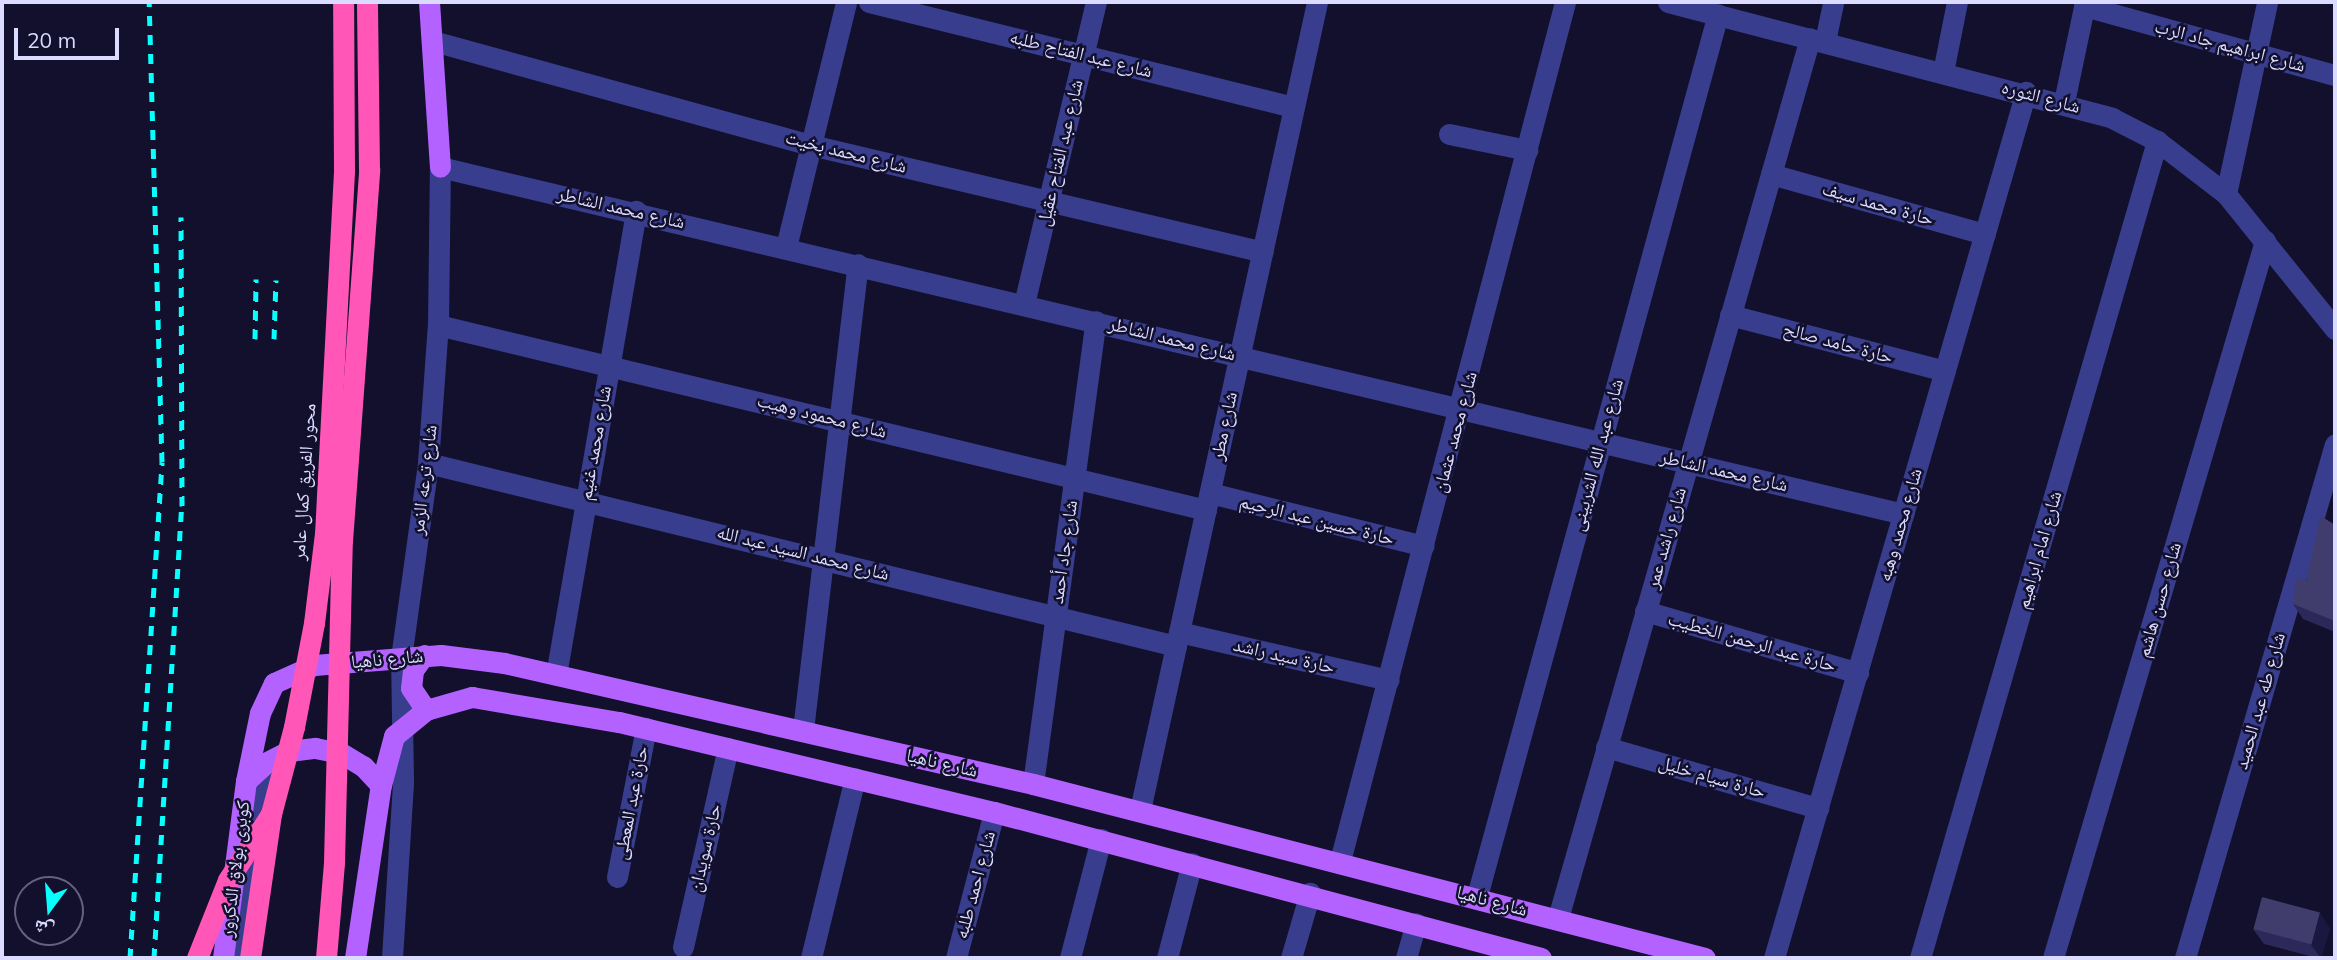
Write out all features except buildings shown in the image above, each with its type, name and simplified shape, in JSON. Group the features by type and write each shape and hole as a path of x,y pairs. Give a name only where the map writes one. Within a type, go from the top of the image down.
{"highway":[{"name":"محور الفريق كمال عامر","path":"250,958 271,814 294,727 325,534 344,170 344,2"},
{"path":"326,958 334,862 342,541 369,182 367,2"},
{"path":"197,958 228,880 271,814"}],"main road":[{"name":"شارع ترعه الزمر","path":"429,2 440,167"},
{"name":"شارع ناهيا","path":"254,774 260,713 274,683 289,672 314,665 424,655 470,657 803,730 1140,810 1477,896 1705,958"},
{"path":"424,655 413,670 411,688 426,710"},
{"name":"شارع ناهيا","path":"355,956 386,754 403,725 426,710 472,697 496,698 646,728 994,812 1310,893 1540,958"},
{"path":"254,774 289,751 315,748 352,760 381,785"},
{"name":"كوبرى بولاق الدكرور","path":"223,958 254,774"}],"street":[{"path":"786,247 846,2"},
{"name":"شارع عبد الفتاح طلبه","path":"869,2 1293,107"},
{"name":"شارع عبد الفتاح عقيل","path":"1024,304 1096,2"},
{"name":"شارع مطر","path":"1140,810 1317,2"},
{"name":"شارع محمد عثمان","path":"1340,861 1461,409 1565,2"},
{"name":"شارع الثوره","path":"1668,2 1706,9 2026,92 2112,118 2157,141 2226,194 2335,329"},
{"name":"شارع راشد عمر","path":"1558,918 1771,174 1817,39 1833,2"},
{"path":"1943,72 1957,2"},
{"path":"2226,194 2267,2"},
{"path":"2064,102 2084,4"},
{"name":"شارع ابراهيم جاد الرب","path":"2084,4 2335,75"},
{"name":"شارع عبد الله الشربينى","path":"1477,896 1601,442 1706,9"},
{"name":"شارع محمد بخيت","path":"433,41 811,145 1262,252"},
{"name":"شارع محمد وهبه","path":"1774,958 2026,92"},
{"path":"1449,134 1527,150"},
{"name":"شارع امام ابراهيم","path":"1920,958 2157,141"},
{"name":"شارع محمد الشاطر","path":"440,167 636,211 1903,514"},
{"name":"شارع ترعه الزمر","path":"392,958 403,725 401,658 429,463 438,325 440,167"},
{"name":"حارة محمد سيف","path":"1771,174 1985,234"},
{"name":"شارع محمد غنيم","path":"556,675 636,211"},
{"name":"شارع حسن هاشم","path":"2053,958 2265,241"},
{"path":"803,730 858,264"},
{"name":"حارة حامد صالح","path":"1730,315 1945,371"},
{"name":"شارع جاد أحمد","path":"1033,784 1096,321"},
{"name":"شارع محمود وهيب","path":"438,325 609,363 1074,477 1208,502"},
{"name":"شارع طه عبد الحميد","path":"2185,958 2335,444"},
{"name":"شارع محمد السيد عبد الله","path":"429,463 586,499 1055,616 1178,639"},
{"name":"حارة حسين عبد الرحيم","path":"1208,502 1424,546"},
{"name":"حارة عبد الرحمن الخطيب","path":"1645,611 1858,673"},
{"name":"حارة سيد راشد","path":"1178,639 1388,680"},
{"name":"حارة عبد المعطى","path":"617,877 646,728"},
{"name":"حارة سيام خليل","path":"1606,747 1818,808"},
{"name":"حارة سويدان","path":"683,947 728,748"},
{"path":"237,958 254,774"},
{"path":"811,958 855,779"},
{"name":"شارع احمد طلبه","path":"956,958 994,812"},
{"path":"1070,958 1101,839"},
{"path":"1167,958 1192,863"},
{"path":"1291,958 1310,893"},
{"path":"1406,958 1416,923"}],"railway":[{"path":"130,958 162,462 149,2"},
{"path":"154,958 182,506 181,217"},
{"path":"255,339 256,279"},
{"path":"274,339 276,280"}]}
